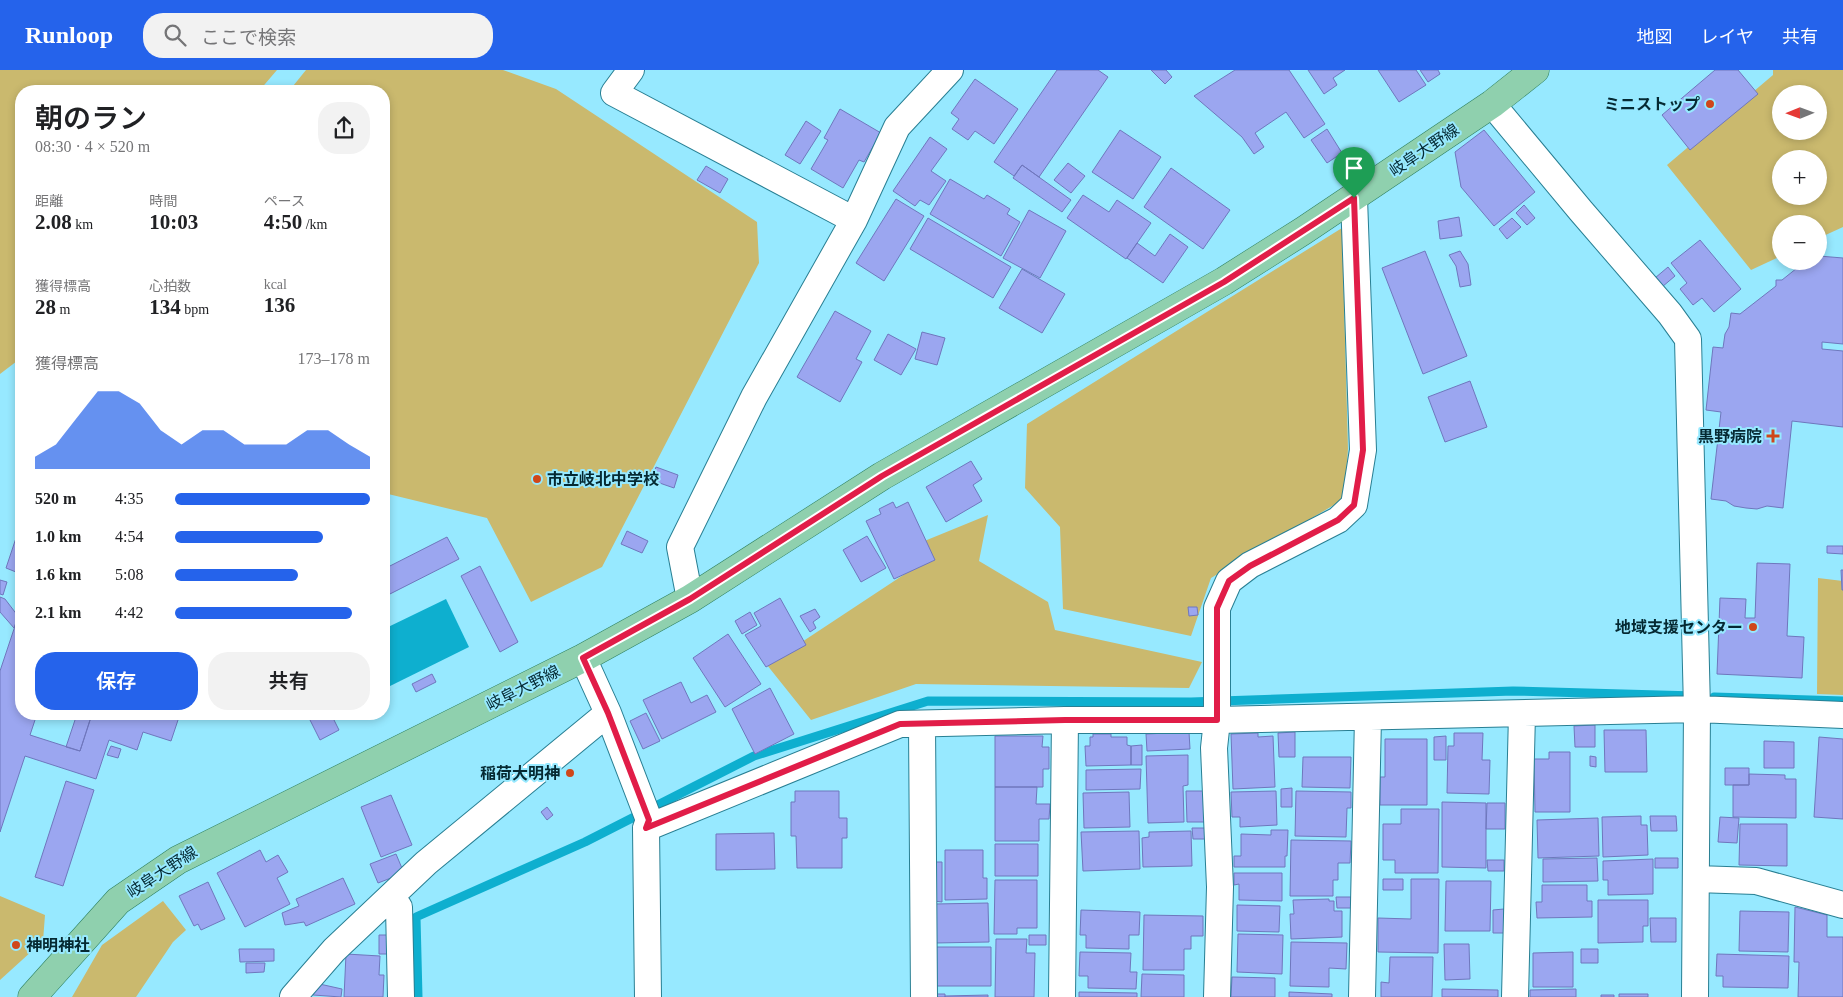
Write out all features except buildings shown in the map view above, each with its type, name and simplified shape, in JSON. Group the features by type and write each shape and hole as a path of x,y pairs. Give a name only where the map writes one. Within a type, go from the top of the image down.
{"main road":[{"name":"岐阜大野線","path":"32,997 118,901 178,860 583,658 690,599 882,476 1224,282 1354,198 1492,104 1535,70"}],"street":[{"path":"631,70 614,92 854,220"},
{"path":"690,599 680,547 754,397 854,220 896,127 950,70"},
{"path":"1492,104 1670,314 1688,339 1697,709 1695,997"},
{"path":"1217,997 1220,887 1214,748 1217,720 1217,608 1229,581 1250,566 1338,520 1354,505 1363,450 1354,198"},
{"path":"583,658 608,713 649,820 646,828 648,997"},
{"path":"646,828 900,724 1065,720 1217,720 1697,709 1843,715"},
{"path":"293,997 334,950 426,864 608,713"},
{"path":"1515,997 1522,714"},
{"path":"1362,997 1368,717"},
{"path":"1062,997 1065,720"},
{"path":"922,724 924,997"},
{"path":"1696,879 1756,881 1843,905"},
{"path":"391,897 399,907 401,997"}],"shaded area":[{"path":"0,70 277,70 264,85 15,85 15,363 0,374"},
{"path":"306,70 503,70 556,89 757,222 759,263 602,567 531,602 487,518 390,494 390,85 294,85"},
{"path":"1773,70 1843,70 1843,227 1827,234 1827,215 1772,215 1772,260 1751,270 1667,165 1773,75"},
{"path":"1342,228 1348,449 1344,499 1211,578 1191,636 1063,609 1060,527 1025,488 1027,424"},
{"path":"988,515 979,561 1048,602 1055,630 1202,662 1189,688 916,684 811,720 767,665 923,562 922,542"},
{"path":"1818,578 1843,581 1843,695 1817,694"},
{"name":"神明神社","path":"0,896 45,915 43,941 0,980"},
{"path":"163,901 186,930 173,942 136,997 72,997 102,945"}],"water":[{"path":"446,599 469,647 390,686 390,626"}],"waterway":[{"path":"418,997 416,917 585,842 754,756 928,701 1191,702 1513,691 1696,696"},
{"path":"1714,697 1843,701"}],"place":[{"name":"ミニストップ","path":"1710,104"},
{"name":"黒野病院","path":"1773,436"},
{"name":"市立岐北中学校","path":"537,479"},
{"name":"地域支援センター","path":"1753,627"},
{"name":"稲荷大明神","path":"570,773"},
{"name":"神明神社","path":"16,945"}],"route":[{"path":"1354,198 1363,450 1354,505 1338,520 1250,566 1229,581 1217,608 1217,720 1065,720 900,724 646,828 649,820 608,713 583,658 690,599 882,476 1224,282 1354,198"}]}
